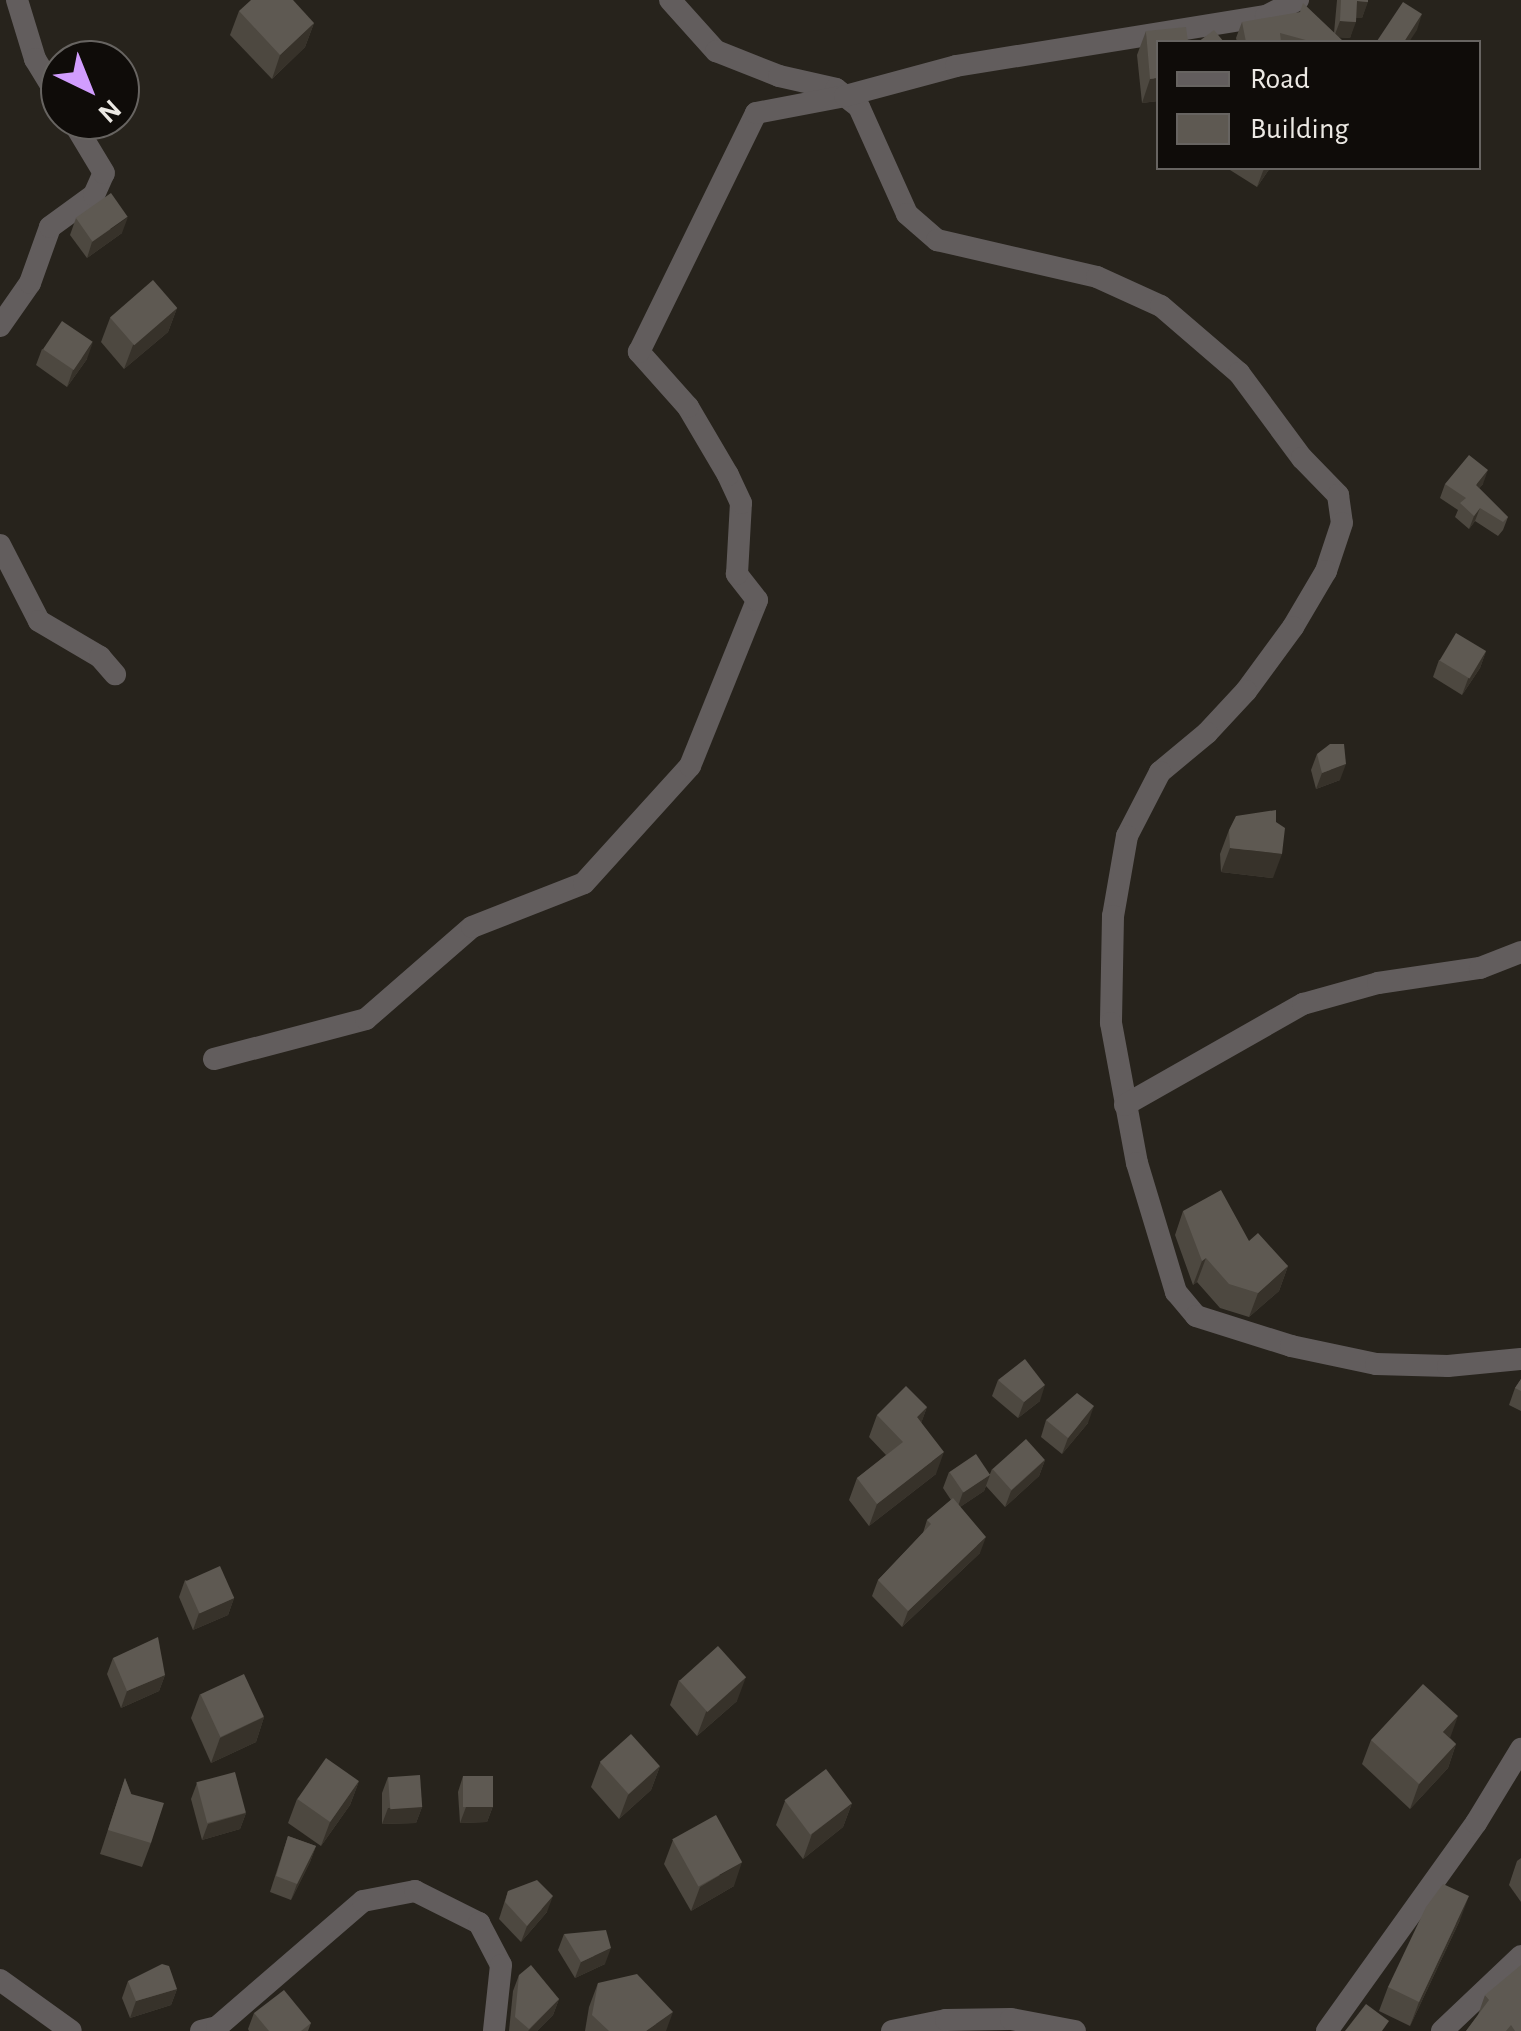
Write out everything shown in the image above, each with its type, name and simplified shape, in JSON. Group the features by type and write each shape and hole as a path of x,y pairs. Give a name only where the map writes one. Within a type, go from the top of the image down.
{"street":[{"path":"17,0 40,66"},
{"path":"670,0 716,51 778,76 836,89 860,107 908,214 936,240 1097,277 1161,306 1239,373 1302,458 1338,495 1342,523 1337,539 1326,571 1293,626 1220,719 1160,772 1126,836 1113,916 1111,1023 1125,1105 1155,1231 1176,1292 1196,1316 1291,1346 1376,1364 1448,1366 1521,1359"},
{"path":"214,1059 366,1019 472,927 584,883 690,766 758,600 737,574 741,503 728,474 688,407 639,352 756,113 845,96 956,66 1266,16 1298,0"},
{"path":"0,326 30,283 50,227 94,195 104,173 84,140"},
{"path":"0,545 40,621 100,657 115,674"},
{"path":"1125,1105 1303,1004 1378,984 1480,968 1521,952"},
{"path":"1326,2031 1476,1824 1521,1748"},
{"path":"201,2031 217,2027 363,1901 414,1890 479,1923 501,1965 494,2031"},
{"path":"1442,2031 1521,1956"},
{"path":"0,1980 71,2031"},
{"path":"892,2031 946,2020 1011,2019 1075,2031"}],"building":[{"path":"251,0 293,0 314,23 280,55 239,11"},
{"path":"1341,0 1368,0 1368,2 1357,1 1356,22 1340,21"},
{"path":"1403,2 1422,14 1405,40 1378,40"},
{"path":"1303,3 1342,40 1306,40 1280,33 1281,40 1246,40 1242,22 1300,12"},
{"path":"1186,27 1188,40 1156,40 1156,78 1150,79 1146,31"},
{"path":"1214,30 1222,40 1201,40"},
{"path":"111,193 128,217 92,241 76,218"},
{"path":"153,280 177,308 134,345 110,317"},
{"path":"62,321 93,342 74,370 43,349"},
{"path":"1469,455 1488,470 1476,485 1508,517 1503,522 1480,508 1474,516 1460,503 1466,498 1445,484"},
{"path":"1456,633 1486,651 1470,678 1440,660"},
{"path":"1330,744 1344,744 1346,764 1322,773 1317,754"},
{"path":"1276,810 1276,822 1285,828 1282,854 1230,848 1229,830 1236,816"},
{"path":"1221,1190 1249,1241 1258,1233 1288,1266 1258,1293 1229,1284 1206,1258 1202,1261 1183,1211"},
{"path":"1025,1359 1045,1385 1024,1402 998,1380"},
{"path":"906,1386 927,1407 917,1417 944,1452 877,1504 857,1478 903,1442 877,1415"},
{"path":"1077,1393 1094,1406 1068,1438 1046,1420"},
{"path":"1026,1439 1045,1460 1011,1490 993,1469"},
{"path":"976,1454 990,1475 963,1493 949,1472"},
{"path":"953,1498 986,1537 908,1611 878,1580 931,1524 927,1520"},
{"path":"220,1566 234,1598 200,1613 185,1581"},
{"path":"158,1637 165,1675 127,1691 113,1658"},
{"path":"718,1646 746,1677 707,1712 679,1681"},
{"path":"244,1674 264,1717 220,1737 200,1694"},
{"path":"1423,1684 1458,1716 1443,1732 1456,1744 1419,1784 1371,1740"},
{"path":"631,1734 660,1766 629,1794 600,1762"},
{"path":"326,1758 359,1781 330,1822 297,1799"},
{"path":"826,1769 852,1803 810,1835 784,1800"},
{"path":"235,1772 246,1813 207,1823 196,1782"},
{"path":"420,1775 422,1807 390,1809 388,1777"},
{"path":"463,1776 493,1776 493,1807 463,1807"},
{"path":"125,1778 131,1794 164,1803 151,1843 108,1830"},
{"path":"716,1815 742,1862 698,1886 672,1839"},
{"path":"288,1836 316,1846 297,1884 276,1876"},
{"path":"537,1880 553,1896 527,1926 505,1902 508,1891"},
{"path":"1443,1884 1469,1896 1419,2002 1388,1987 1426,1907"},
{"path":"606,1930 611,1948 581,1962 564,1934"},
{"path":"162,1964 169,1966 177,1989 136,2001 128,1981"},
{"path":"531,1965 559,1999 529,2029 515,2017 519,1975"},
{"path":"1521,1965 1521,2031 1515,2031 1511,2025 1506,2031 1466,2031 1489,2000 1485,1995"},
{"path":"637,1974 673,2012 646,2031 609,2031 592,2015 598,1983"},
{"path":"284,1990 311,2023 301,2031 269,2031 254,2013"},
{"path":"1366,2004 1389,2021 1382,2031 1345,2031"}]}
